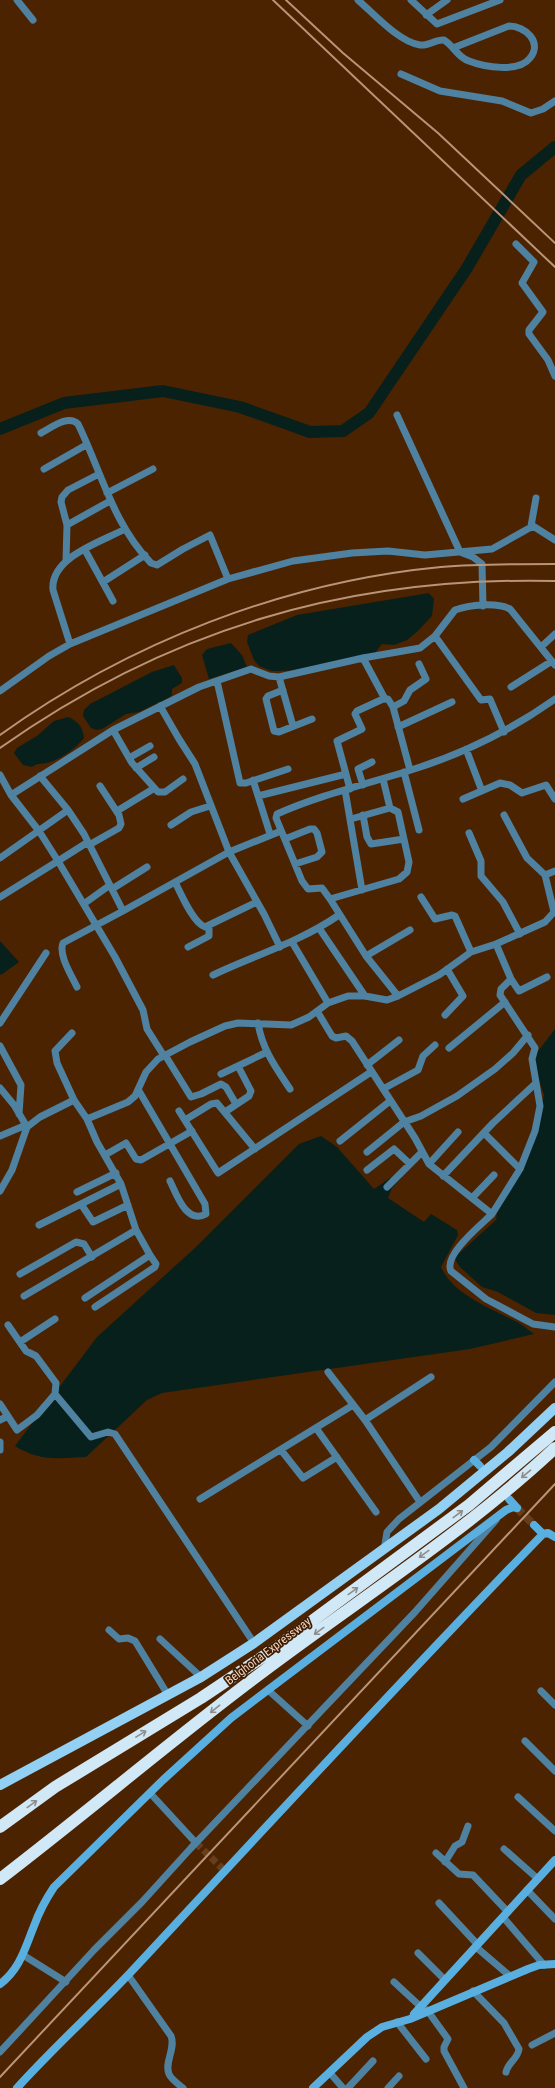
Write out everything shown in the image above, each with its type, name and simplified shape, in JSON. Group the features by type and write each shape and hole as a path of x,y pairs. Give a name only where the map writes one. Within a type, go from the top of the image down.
{"highway":[{"name":"Belghoria Expressway","path":"0,1827 55,1787 201,1698 276,1647 470,1505 555,1432"},
{"name":"Belghoria Expressway","path":"0,1879 78,1819 252,1680 485,1508 555,1448"}],"main road":[{"path":"0,1785 168,1695 254,1643 384,1550 474,1481 555,1408"}],"street":[{"path":"17,0 33,20"},
{"path":"358,0 398,35 411,42 421,45 440,39 448,42 460,57 468,61 498,68 521,64 530,59 534,51 534,41 529,33 517,26 509,26 453,48"},
{"path":"411,0 437,24 500,0"},
{"path":"426,15 447,0"},
{"path":"401,74 440,91 502,101 532,113 543,109 555,101"},
{"path":"516,244 533,260 534,264 522,283 543,312 530,330 529,334 548,360 555,376"},
{"path":"397,415 460,552 473,557 482,564 483,606"},
{"path":"41,433 60,422 73,420 78,424 110,501 125,529 151,563 157,565 210,535 228,579"},
{"path":"44,469 86,445"},
{"path":"107,493 153,469"},
{"path":"66,561 67,525 61,502 64,494 98,474"},
{"path":"0,691 49,656 70,644 228,579 293,561 352,553 388,551 426,555 492,549 506,543 531,526 536,498"},
{"path":"67,525 110,501"},
{"path":"531,526 555,540"},
{"path":"70,644 56,603 52,581 55,573 66,561 125,529"},
{"path":"85,550 113,601"},
{"path":"103,582 145,555"},
{"path":"11,795 113,730 160,706 217,681 251,670 269,676 279,677 364,658 420,648 434,636 455,610 483,606 504,606 510,609 554,663 511,687"},
{"path":"541,647 555,634"},
{"path":"434,636 481,700 490,699 504,732"},
{"path":"364,658 385,699 390,701 393,707 419,830"},
{"path":"393,707 404,701 410,690 426,679 419,664"},
{"path":"279,677 293,726"},
{"path":"217,681 238,779 243,783 288,769"},
{"path":"283,690 268,696 266,699 272,725 276,732 312,719"},
{"path":"362,890 346,774 337,741 362,729 355,714 357,711 385,699"},
{"path":"398,996 366,956 322,888 308,889 304,885 276,818 277,814 407,771 466,749 504,732 526,720 555,699"},
{"path":"398,727 452,702"},
{"path":"160,706 195,764 229,852 280,947"},
{"path":"113,730 136,768 158,792 165,792 183,779"},
{"path":"129,758 150,746"},
{"path":"466,749 482,791"},
{"path":"136,768 154,757"},
{"path":"363,785 358,769 372,762"},
{"path":"258,796 346,774"},
{"path":"0,776 11,795 39,832 85,903 143,1010 147,1029 191,1097 201,1094 221,1084 226,1087 236,1104"},
{"path":"40,776 68,810 88,843 123,911"},
{"path":"383,779 390,808"},
{"path":"253,780 270,834"},
{"path":"463,799 500,783 510,785 522,793 546,785 555,800"},
{"path":"0,897 88,843 119,828 121,821 117,812 100,786"},
{"path":"117,812 154,789"},
{"path":"172,825 191,812 210,806"},
{"path":"330,899 399,879 407,872 409,862 398,812 390,808 351,819"},
{"path":"0,858 39,832 68,810"},
{"path":"363,815 367,837 371,844 404,840"},
{"path":"87,1119 128,1102 139,1091 146,1072 152,1064 164,1055 225,1026 238,1023 291,1025 328,1004 348,996 365,996 387,1000 398,996 447,969 471,952 496,944 545,922 554,912 545,875 527,858 504,815"},
{"path":"285,839 310,829 314,829 317,833 322,852 316,857 295,864"},
{"path":"77,988 61,948 68,939 98,925 229,852 270,834 281,831"},
{"path":"469,833 480,861 481,876 503,902 520,934"},
{"path":"85,903 147,867"},
{"path":"545,875 555,871"},
{"path":"175,882 198,923 205,927 257,902"},
{"path":"421,897 435,919 452,915 455,916 471,952"},
{"path":"213,975 292,942 319,928 339,915"},
{"path":"188,947 209,936 208,926"},
{"path":"319,928 365,996"},
{"path":"366,956 410,930"},
{"path":"292,942 328,1004"},
{"path":"496,944 511,979 519,991 547,977"},
{"path":"0,1023 46,953"},
{"path":"445,1015 463,996 447,969"},
{"path":"511,979 500,992 535,1048 532,1059 540,1106 535,1131 520,1169 492,1214 451,1257 449,1267 451,1271 486,1299 533,1324 555,1327"},
{"path":"449,1048 505,1002"},
{"path":"317,1011 332,1036 336,1038 346,1036 349,1038 368,1065 429,1164 492,1214"},
{"path":"258,1023 262,1042 290,1089"},
{"path":"72,1033 59,1046 55,1057 74,1100 87,1119 116,1173 136,1230 156,1264 155,1267 95,1307"},
{"path":"367,1152 404,1122 457,1096 505,1061 528,1035"},
{"path":"368,1065 399,1040"},
{"path":"383,1089 418,1070 423,1056 435,1045"},
{"path":"0,1046 21,1085 19,1114"},
{"path":"221,1074 267,1052"},
{"path":"225,1112 249,1096 251,1091 238,1066"},
{"path":"179,1111 218,1173 372,1072"},
{"path":"443,1176 484,1133 536,1083"},
{"path":"0,1088 27,1126"},
{"path":"139,1091 205,1204 206,1214 200,1216 186,1210 182,1206 170,1181"},
{"path":"0,1136 27,1126 40,1117 74,1100"},
{"path":"340,1141 390,1101"},
{"path":"185,1120 214,1103 220,1105 255,1149"},
{"path":"0,1191 12,1170 27,1126"},
{"path":"105,1155 126,1143 138,1160 192,1131"},
{"path":"429,1164 458,1132"},
{"path":"484,1133 520,1169"},
{"path":"367,1170 394,1149 410,1164"},
{"path":"387,1187 422,1152"},
{"path":"77,1192 116,1173"},
{"path":"472,1198 494,1175"},
{"path":"39,1225 121,1184"},
{"path":"81,1204 93,1222 128,1205"},
{"path":"24,1296 136,1230"},
{"path":"20,1274 76,1242 84,1244 92,1257"},
{"path":"85,1298 150,1255"},
{"path":"20,1342 55,1319"},
{"path":"0,1404 16,1429 19,1430 37,1414 55,1394 56,1383 36,1356 27,1353 8,1325"},
{"path":"328,1372 354,1405 420,1502"},
{"path":"364,1420 431,1377"},
{"path":"384,1550 387,1532 399,1519 420,1502 477,1463 555,1382"},
{"path":"55,1394 91,1438 108,1432 115,1434 254,1643"},
{"path":"200,1500 354,1405"},
{"path":"0,1420 8,1416"},
{"path":"316,1428 376,1512"},
{"path":"0,1442 0,1450"},
{"path":"281,1450 303,1478 337,1457"},
{"path":"0,1984 7,1979 23,1955 45,1901 54,1887 150,1793 231,1718 510,1507 517,1508 509,1499"},
{"path":"0,2052 94,1950 142,1902 415,1612 502,1513"},
{"path":"534,1525 544,1534"},
{"path":"17,2088 128,1975 364,1721 544,1534 548,1533 555,1536"},
{"path":"109,1630 119,1639 128,1638 135,1641 168,1695"},
{"path":"160,1639 201,1676"},
{"path":"268,1690 308,1726"},
{"path":"541,1691 555,1705"},
{"path":"526,1741 555,1771"},
{"path":"150,1793 196,1843"},
{"path":"518,1797 555,1831"},
{"path":"445,1862 455,1846 462,1842 468,1826"},
{"path":"504,1849 538,1879"},
{"path":"436,1853 460,1874 473,1876 505,1914 544,1965"},
{"path":"424,2009 445,1980 554,1862"},
{"path":"527,1890 555,1919"},
{"path":"439,1903 477,1946 510,1976"},
{"path":"418,1953 445,1980"},
{"path":"23,1955 66,1982"},
{"path":"313,2088 373,2032 397,2022 410,2019 424,2009 510,1976 544,1965 555,1964"},
{"path":"128,1975 171,2036 173,2043 168,2071 172,2078 182,2088"},
{"path":"394,1982 424,2009 448,2039 444,2047 444,2051 464,2088"},
{"path":"473,1991 504,2023 519,2049 517,2056 508,2064 506,2072"},
{"path":"397,2022 426,2059"},
{"path":"532,2045 555,2033"},
{"path":"348,2088 373,2061"},
{"path":"330,2073 343,2088"},
{"path":"392,2086 399,2076"}],"water":[{"path":"429,593 434,599 432,616 407,640 394,645 382,644 374,654 311,670 272,671 259,666 254,660 247,642 248,635 297,615"},
{"path":"231,643 242,655 247,667 209,679 202,655 207,649"},
{"path":"174,665 182,678 182,683 172,689 172,695 170,697 139,712 126,714 102,729 96,730 91,728 83,716 84,710 90,704 152,672"},
{"path":"68,717 75,720 81,728 84,738 81,742 69,752 55,760 32,767 23,765 14,753 17,748 37,736 54,721"},
{"path":"0,941 19,962 1,975 0,974"},
{"path":"555,1029 555,1315 536,1313 498,1292 482,1287 460,1267 454,1258 496,1220 497,1212 534,1141 544,1095 532,1059"},
{"path":"321,1136 337,1147 374,1189 390,1178 402,1177 392,1188 388,1198 424,1222 431,1214 457,1230 458,1235 441,1267 454,1285 472,1299 519,1323 534,1334 470,1349 162,1393 147,1400 86,1457 41,1457 33,1455 15,1446 97,1337 197,1246 299,1144"}],"waterway":[{"path":"0,429 64,403 163,391 240,407 310,432 343,431 369,413 467,268 521,175 555,147"}],"tunnel":[{"path":"517,1508 534,1525"},
{"path":"196,1843 224,1870"}],"railway":[{"path":"273,0 555,267"},
{"path":"286,0 343,53 438,133 555,243"},
{"path":"0,735 49,702 101,672 154,645 209,622 266,602 323,587 382,575 441,567 498,564 555,564"},
{"path":"0,748 64,706 129,671 195,642 263,618 333,600 405,588 479,582 555,581"},
{"path":"0,2077 555,1484"}]}
